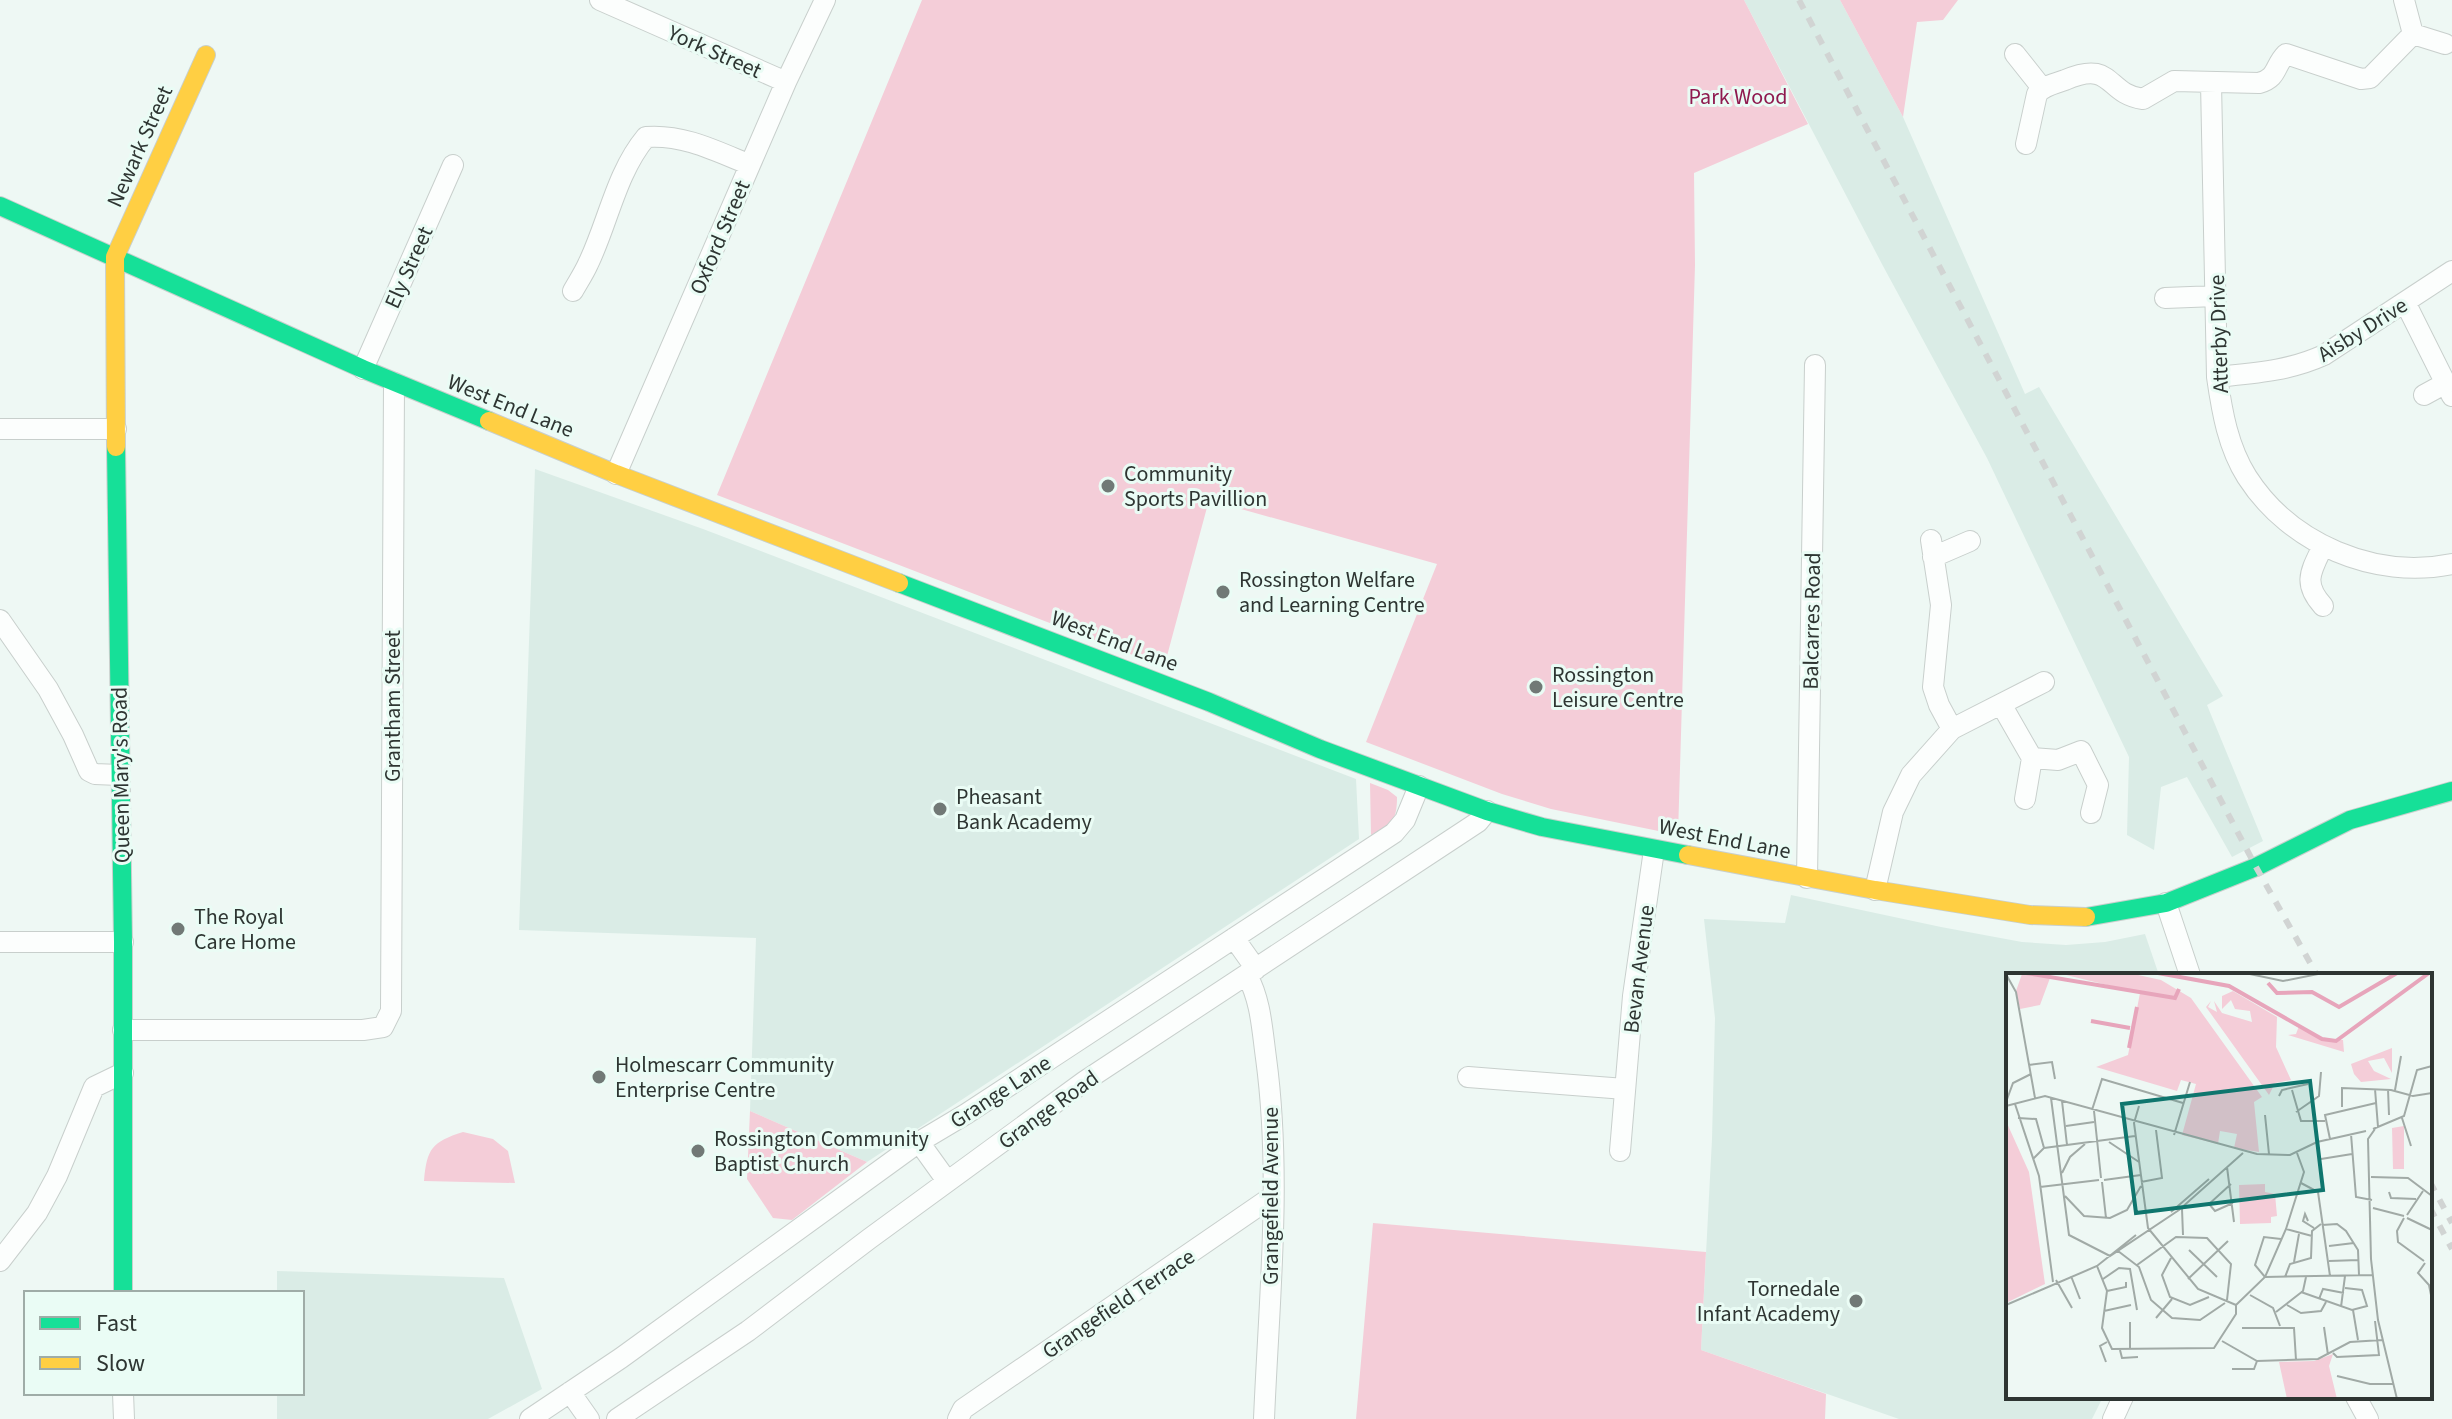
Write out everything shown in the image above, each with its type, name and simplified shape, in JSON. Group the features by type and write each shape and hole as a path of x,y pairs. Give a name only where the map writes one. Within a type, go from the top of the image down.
{"street":[{"name":"York Street","path":"600,0 786,82"},
{"name":"Oxford Street","path":"616,474 786,82 825,0"},
{"path":"2404,0 2413,34"},
{"path":"2413,34 2445,44"},
{"path":"2026,144 2037,94 2042,88 2078,74 2093,72 2104,75 2124,94 2143,99 2174,81 2268,81 2283,57 2290,54 2361,79 2370,78 2413,34"},
{"path":"2015,54 2042,88"},
{"name":"Newark Street","path":"115,257 206,55"},
{"name":"Atterby Drive","path":"2211,83 2217,377 2222,418 2247,477 2287,521 2340,554 2410,569 2452,564"},
{"path":"573,291 588,264 624,175 646,137 661,136 693,142 750,165"},
{"name":"Ely Street","path":"363,369 453,165"},
{"name":"West End Lane","path":"0,206 394,383 616,474 1194,697 1320,749 1487,811 1542,827 1875,890 2030,915 2077,918 2166,903 2256,867 2350,820 2452,791"},
{"name":"Queen Mary's Road","path":"115,257 123,942 123,1291"},
{"name":"Aisby Drive","path":"2217,377 2278,371 2302,365 2324,355 2452,271"},
{"path":"2165,298 2216,296"},
{"path":"2405,302 2449,390 2424,395"},
{"name":"Balcarres Road","path":"1807,878 1815,365"},
{"name":"Grantham Street","path":"123,1030 385,1029 391,1011 394,383"},
{"path":"0,429 116,429"},
{"path":"1952,729 1933,687 1941,605 1932,549 1970,541"},
{"path":"2323,546 2309,583 2314,596 2323,606"},
{"path":"0,620 48,689 89,771 119,775"},
{"path":"1875,890 1893,812 1911,775 1952,729 2044,682"},
{"path":"2001,704 2032,758 2025,799"},
{"path":"2032,758 2058,760 2081,751 2098,785 2091,813"},
{"name":"Grange Lane","path":"530,1419 783,1243 919,1142 1394,833 1405,820 1419,786"},
{"name":"Grange Road","path":"617,1419 748,1331 1085,1081 1478,822 1487,811"},
{"name":"Bevan Avenue","path":"1620,1151 1633,996 1654,850"},
{"path":"2166,903 2189,973"},
{"name":"Grangefield Avenue","path":"1234,938 1252,972 1259,1001 1274,1144 1264,1419"},
{"path":"0,942 123,942"},
{"path":"0,1261 37,1213 57,1176 94,1087 123,1073"},
{"path":"1468,1077 1625,1089"},
{"path":"919,1142 947,1181"},
{"name":"Grangefield Terrace","path":"961,1414 1273,1196"},
{"path":"570,1392 589,1419"},
{"path":"123,1395 124,1419"},
{"path":"2113,1419 2122,1399"},
{"path":"2357,1399 2368,1419"}],"shaded area":[{"path":"1744,0 1840,0 1903,117 2025,394 2039,387 2223,696 2207,705 2263,841 2232,857 2187,777 2161,787 2154,850 2127,835 2129,757 1987,458"},
{"name":"Pheasant Bank Academy","path":"535,469 703,529 1356,779 1359,839 867,1162 750,1111 756,938 519,930"},
{"path":"1791,895 2022,942 2066,945 2105,942 2145,934 2158,973 2006,973 2006,1399 2102,1399 2092,1419 1899,1419 1701,1350 1715,1018 1704,919 1785,923"},
{"path":"277,1271 504,1278 542,1389 488,1419 277,1419 277,1395 304,1395 304,1291 277,1291"}],"green space":[{"name":"Park Wood","path":"922,0 1744,0 1808,124 1694,173 1695,265 1678,835 1551,809 1502,794 1366,742 1437,564 1209,500 1164,667 717,495"},
{"path":"1840,0 1958,0 1943,20 1917,22 1903,117"},
{"path":"1370,783 1397,797 1392,821 1371,835"},
{"path":"750,1111 867,1162 792,1220 773,1218 747,1179"},
{"path":"463,1132 493,1139 508,1151 515,1183 424,1181 433,1148 444,1139"},
{"path":"1373,1223 1706,1252 1701,1350 1826,1394 1825,1419 1356,1419"}],"railway":[{"path":"1799,0 2256,867 2316,973"},
{"path":"2432,1186 2452,1223"},
{"path":"2432,1212 2452,1249"}],"traffic: fast":[{"path":"0,206 363,369 489,421"},
{"path":"116,447 123,942 123,1291"},
{"path":"899,583 1209,702 1320,749 1487,811 1542,827 1688,855"},
{"path":"2086,917 2166,903 2256,867 2350,820 2452,791"}],"traffic: slow":[{"path":"116,447 115,257 206,55"},
{"path":"489,421 616,474 899,583"},
{"path":"1688,855 2030,915 2086,917"}],"place":[{"name":"Community Sports Pavillion","path":"1108,486"},
{"name":"Rossington Welfare and Learning Centre","path":"1223,592"},
{"name":"Rossington Leisure Centre","path":"1536,687"},
{"name":"Pheasant Bank Academy","path":"940,809"},
{"name":"The Royal Care Home","path":"178,929"},
{"name":"Holmescarr Community Enterprise Centre","path":"599,1077"},
{"name":"Rossington Community Baptist Church","path":"698,1151"},
{"name":"Tornedale Infant Academy","path":"1856,1301"}]}
